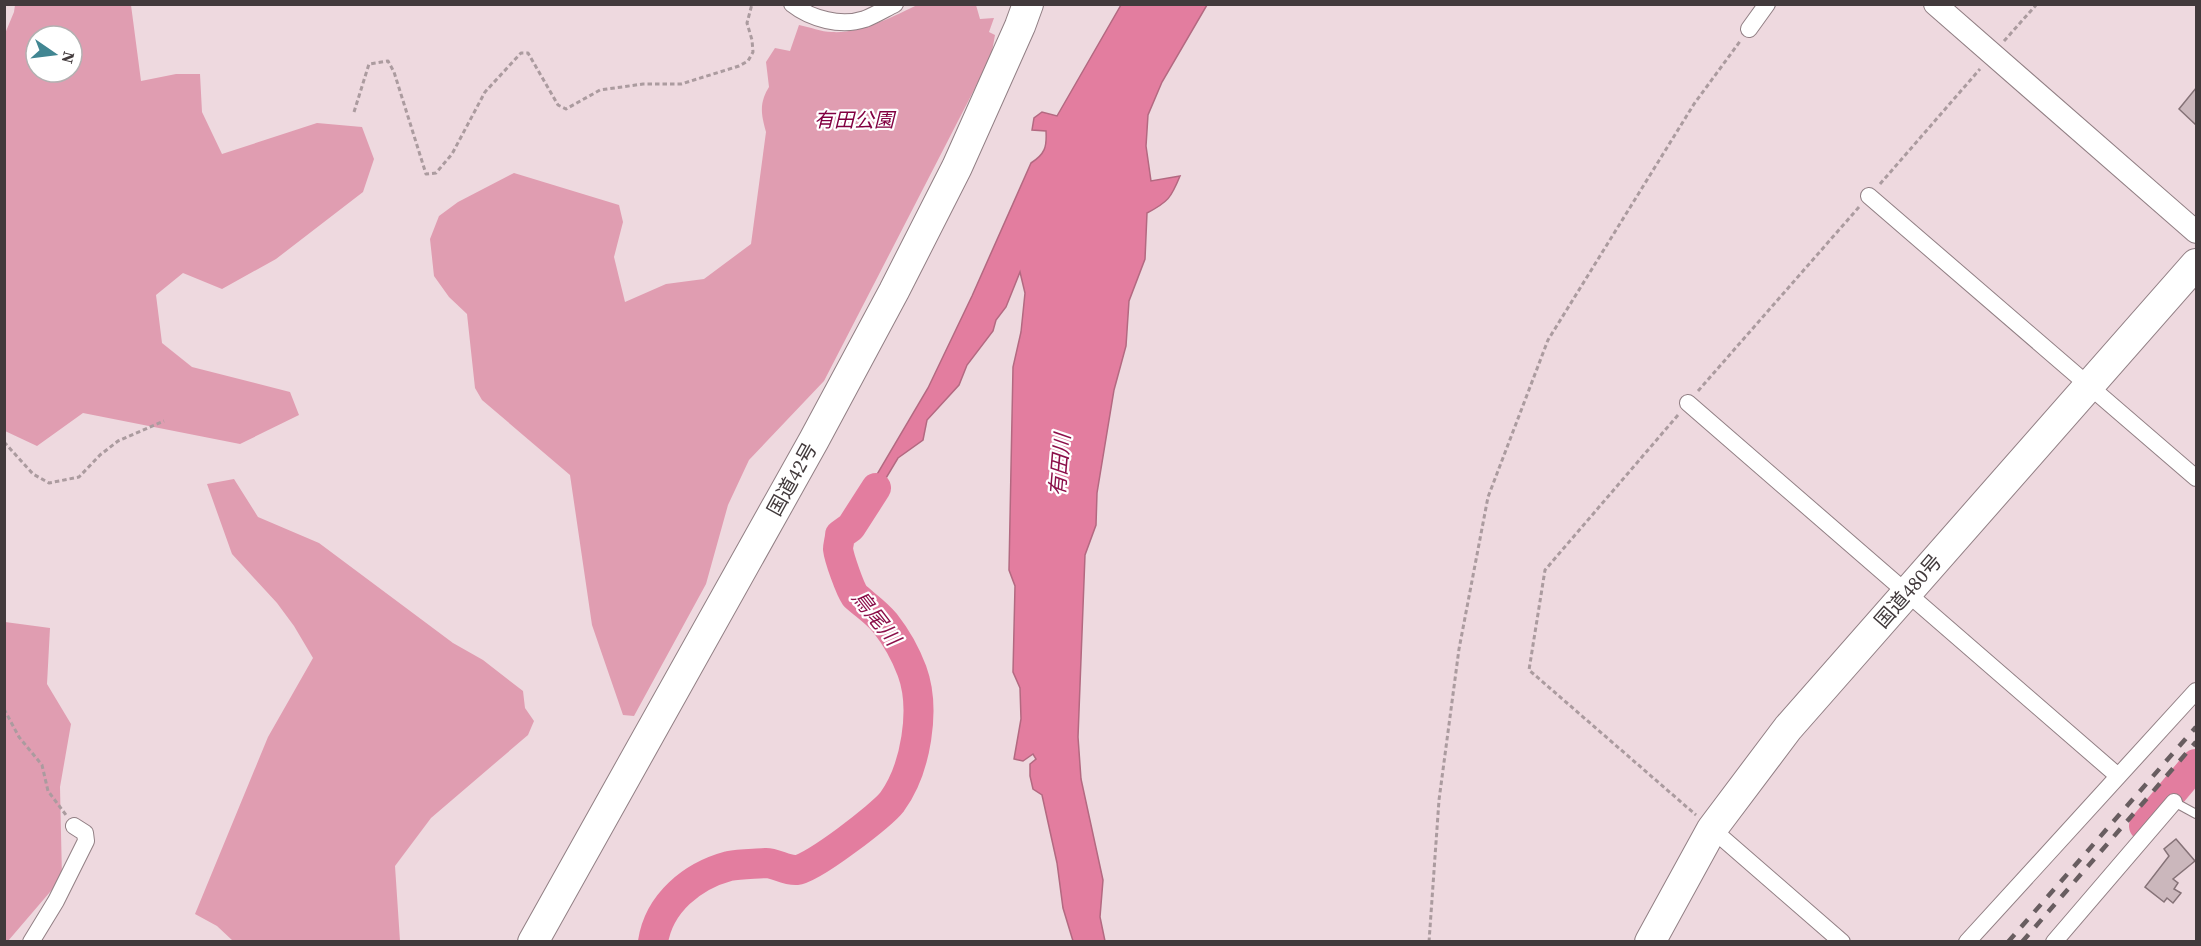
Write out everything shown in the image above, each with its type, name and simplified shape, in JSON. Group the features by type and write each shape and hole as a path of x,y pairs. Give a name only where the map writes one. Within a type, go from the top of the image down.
{"highway":[{"name":"国道42号","path":"533,942 814,440 894,291 957,167 1028,4"},
{"name":"国道480号","path":"1650,942 1712,829 1788,728 2196,264"}],"street":[{"path":"792,4 804,14 822,20 843,22 862,20 896,4"},
{"path":"1749,29 1767,4"},
{"path":"1935,4 2196,232"},
{"path":"1869,196 2196,478"},
{"path":"1688,403 2118,776"},
{"path":"1967,942 2196,690"},
{"path":"2054,942 2174,802"},
{"path":"31,942 56,901 86,841 85,833 74,826"},
{"path":"1712,829 1842,942"}],"lane":[{"path":"2174,802 2196,814"}],"path":[{"path":"354,112 369,64 388,62 394,72 426,174 436,173 452,154 485,92 521,53 528,53 558,105 566,108 600,90 643,84 681,84 739,66 748,61 753,52 747,23 753,4"},
{"path":"1429,942 1439,800 1459,649 1488,497 1548,340 1694,104 1749,29"},
{"path":"4,442 33,474 50,483 80,477 100,455 118,441 164,421"},
{"path":"4,709 19,737 42,765 48,792 74,826"}],"green space":[{"name":"有田公園","path":"919,4 976,5 980,19 994,18 989,32 995,35 991,57 824,381 749,460 728,505 706,584 634,716 623,715 592,625 570,475 482,400 475,388 467,314 449,297 434,276 430,239 439,216 458,202 514,173 619,205 623,222 614,257 625,302 666,284 704,279 751,244 766,132 762,109 769,87 766,62 775,48 790,51 799,25 828,32 843,32 877,23"},
{"path":"15,5 131,5 141,81 176,74 200,74 202,112 222,154 317,123 362,127 374,159 363,192 276,259 222,289 183,273 156,295 162,343 192,367 290,392 299,415 240,444 83,413 37,446 5,431 4,36"},
{"path":"234,479 258,517 319,543 453,643 483,660 523,691 525,708 534,721 528,735 431,818 395,866 400,941 233,941 217,926 195,914 268,737 313,658 277,603 232,554 207,484"},
{"path":"5,622 50,628 47,684 71,724 60,787 62,878 5,942"}],"water":[{"name":"有田川","path":"1121,5 1207,5 1162,82 1148,115 1146,146 1151,181 1180,176 1168,199 1147,213 1145,259 1129,301 1126,346 1114,390 1097,493 1096,525 1085,555 1078,737 1081,779 1103,880 1100,917 1105,941 1073,941 1063,908 1057,863 1042,795 1033,789 1030,776 1030,764 1036,759 1033,754 1023,761 1014,759 1021,719 1020,688 1013,672 1015,586 1009,570 1013,367 1021,332 1025,293 1020,272 1006,307 996,320 993,331 967,365 959,385 927,420 923,440 898,458 883,483 877,507 855,526 856,510 928,388 1031,163 1044,150 1046,131 1032,130 1034,118 1042,112 1057,116"}],"building":[{"path":"2196,88 2196,125 2179,109"},
{"path":"2176,839 2195,861 2173,879 2178,883 2174,889 2181,893 2173,903 2167,898 2164,902 2145,887 2169,856 2164,849"}],"waterway":[{"name":"鳥尾川","path":"653,942 662,915 679,893 690,884 729,866 770,863 793,870 805,867 831,851 886,809 900,788 913,756 916,738 918,720 916,686 910,665 893,634 882,619 855,596 842,566 838,549 840,535 851,527 876,488"},
{"path":"2144,826 2196,764"}],"railway":[{"path":"2008,942 2196,727"},
{"path":"2022,942 2196,742"}]}
